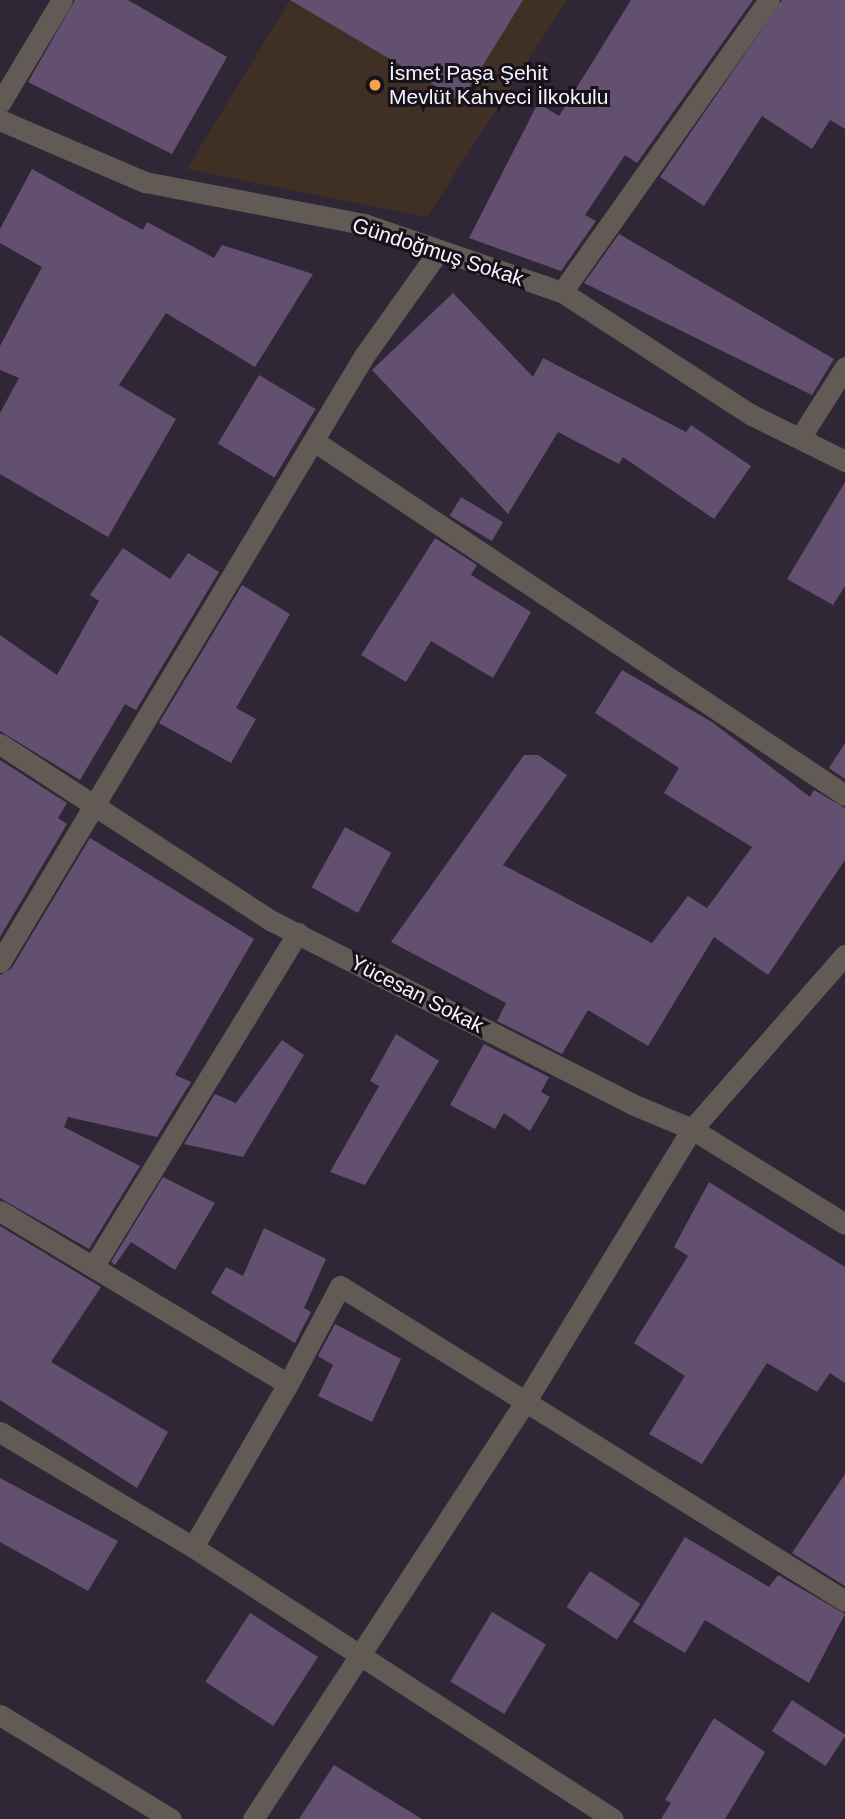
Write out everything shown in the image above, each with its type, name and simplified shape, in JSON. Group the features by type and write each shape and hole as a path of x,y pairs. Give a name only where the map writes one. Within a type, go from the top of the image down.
{"street":[{"path":"0,103 62,0"},
{"path":"562,292 769,0"},
{"name":"Gündoğmuş Sokak","path":"0,120 145,182 364,224 438,252 562,292 750,414 845,461"},
{"path":"2,954 314,442 363,356 438,252"},
{"path":"800,438 845,367"},
{"path":"314,442 845,796"},
{"name":"Yücesan Sokak","path":"0,744 298,933 632,1104 692,1129 845,1224"},
{"path":"93,1267 298,933"},
{"path":"253,1819 362,1656 527,1399 692,1129 845,955"},
{"path":"0,1211 288,1384"},
{"path":"193,1547 288,1384 340,1286 527,1399 845,1601"},
{"path":"0,1432 193,1547 614,1819"},
{"path":"0,1715 171,1819"}],"shaded area":[{"name":"İsmet Paşa Şehit Mevlüt Kahveci İlkokulu","path":"290,0 567,0 427,217 187,169"}],"building":[{"path":"75,0 128,0 227,57 172,154 28,82"},
{"path":"290,0 523,0 461,101"},
{"path":"631,0 753,0 637,163 625,155 585,215 596,221 561,271 469,238 538,103 559,116"},
{"path":"782,0 845,0 845,129 830,120 812,149 762,116 704,206 660,177"},
{"path":"32,169 143,230 147,222 214,258 222,245 313,274 255,367 166,313 119,385 176,419 108,537 0,474 0,413 19,378 0,370 0,346 42,267 0,243 0,229"},
{"path":"619,234 834,359 812,395 584,283"},
{"path":"453,293 533,377 543,358 686,432 691,425 751,466 714,519 623,457 619,464 558,432 508,514 372,370"},
{"path":"259,375 316,409 274,478 218,444"},
{"path":"845,482 845,586 833,605 787,579"},
{"path":"461,497 503,522 492,541 450,516"},
{"path":"435,538 477,565 471,575 531,612 493,678 431,641 406,682 361,655"},
{"path":"123,548 170,579 188,553 219,572 136,710 125,704 80,780 0,731 0,635 57,675 99,601 90,595"},
{"path":"242,585 290,614 236,708 256,719 231,763 159,723"},
{"path":"622,670 712,722 810,797 814,790 845,808 845,860 768,975 714,937 648,1046 588,1010 562,1054 497,1021 506,1003 391,942 524,755 538,755 567,775 503,865 652,943 688,896 707,908 752,847 664,793 679,768 595,713"},
{"path":"845,743 845,779 829,768"},
{"path":"0,760 67,803 58,818 67,824 0,937"},
{"path":"345,827 391,853 358,913 312,887"},
{"path":"90,838 254,939 175,1075 191,1082 157,1137 68,1117 64,1127 140,1166 89,1249 0,1198 0,975 11,969"},
{"path":"396,1034 439,1061 365,1185 330,1172 379,1086 370,1081"},
{"path":"282,1040 304,1055 243,1157 184,1144 215,1094 236,1103"},
{"path":"484,1044 549,1077 541,1092 550,1097 530,1131 504,1113 495,1129 450,1105"},
{"path":"163,1177 215,1203 175,1270 131,1242 115,1265 111,1262"},
{"path":"709,1182 845,1267 845,1383 830,1373 817,1392 767,1363 702,1464 649,1434 685,1376 634,1343 688,1256 674,1247"},
{"path":"0,1226 101,1287 51,1362 168,1432 137,1488 0,1400"},
{"path":"264,1228 326,1259 304,1308 311,1312 295,1343 211,1293 226,1267 243,1276"},
{"path":"335,1324 401,1359 372,1422 318,1396 333,1365 318,1356"},
{"path":"845,1474 845,1586 792,1553"},
{"path":"0,1478 118,1541 88,1591 0,1542"},
{"path":"685,1537 769,1587 778,1575 845,1614 809,1683 705,1620 685,1653 633,1622"},
{"path":"590,1571 640,1604 617,1640 567,1607"},
{"path":"492,1612 546,1644 504,1714 450,1681"},
{"path":"250,1613 318,1657 273,1726 205,1682"},
{"path":"792,1700 845,1734 826,1766 772,1731"},
{"path":"714,1718 765,1752 725,1819 661,1819 671,1803 665,1800"},
{"path":"334,1765 422,1819 299,1819"}],"place":[{"name":"İsmet Paşa Şehit Mevlüt Kahveci İlkokulu","path":"375,85"}]}
